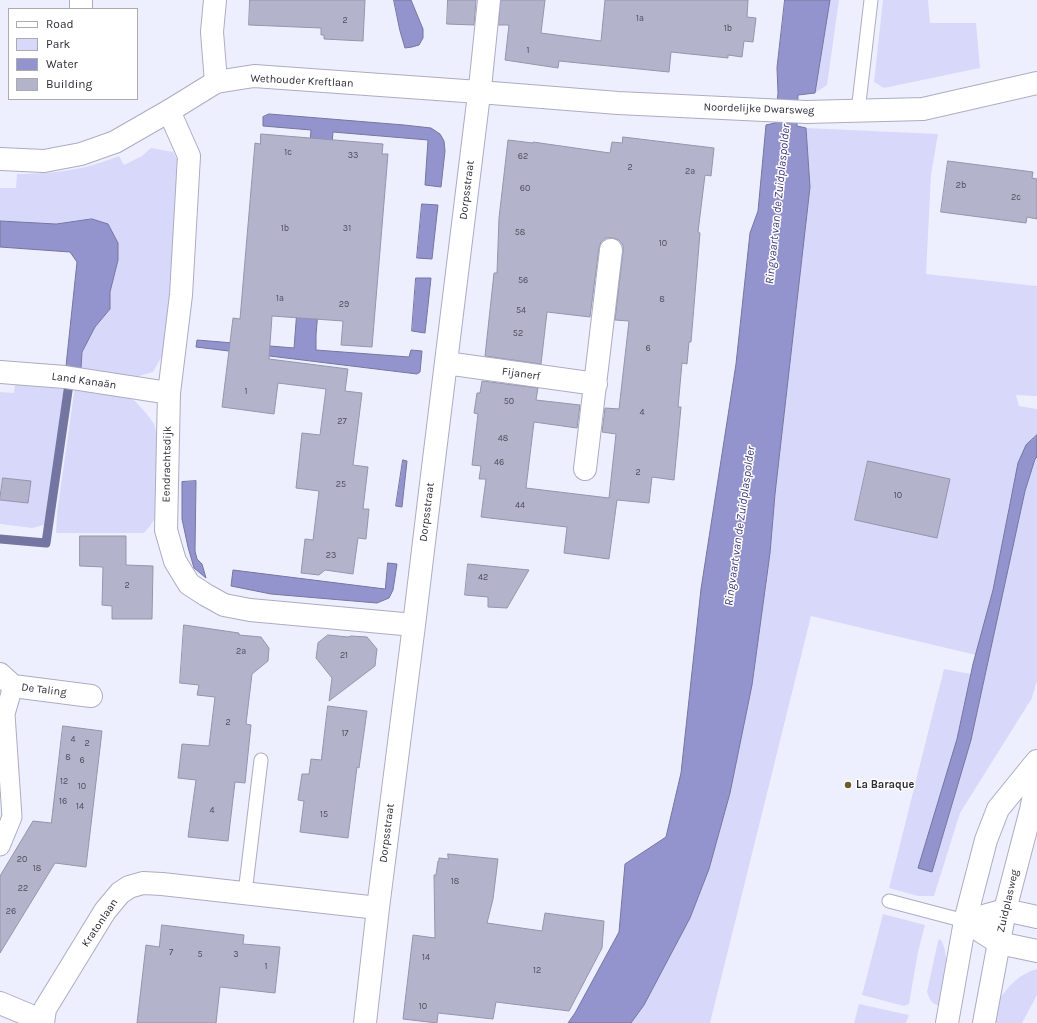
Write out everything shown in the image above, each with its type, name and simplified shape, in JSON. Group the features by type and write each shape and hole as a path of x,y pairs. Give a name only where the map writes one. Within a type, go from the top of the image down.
{"street":[{"path":"215,0 212,32 216,82"},
{"name":"Dorpsstraat","path":"365,1023 478,92 481,78 489,0"},
{"name":"Wethouder Kreftlaan","path":"0,159 44,161 80,154 115,142 216,82 254,76 478,92"},
{"name":"Noordelijke Dwarsweg","path":"478,92 618,103 806,112 923,109 1037,83"},
{"name":"Eendrachtsdijk","path":"169,111 189,156 181,295 168,393 166,530 175,561 189,584 224,605 243,609 414,625"},
{"path":"585,469 611,250"},
{"name":"Fijanerf","path":"446,363 596,384"},
{"name":"Land Kanaän","path":"0,372 73,378 168,393"},
{"path":"0,846 12,817 5,714 6,680"},
{"name":"De Taling","path":"6,680 91,696"},
{"path":"947,1023 965,921 986,840 998,809 1037,761"},
{"name":"Zuidplasweg","path":"984,1023 1005,910 1031,810 1037,779"},
{"name":"Kratonlaan","path":"43,1022 45,1009 105,911 120,893 129,887 143,882 378,908"},
{"path":"965,921 1005,910 1037,917"},
{"path":"965,921 999,943 1037,951"},
{"path":"0,1003 43,1022"}],"lane":[{"path":"858,111 870,0"},
{"path":"245,893 261,760"},
{"path":"889,902 965,921"}],"green space":[{"path":"830,0 839,0 827,85 815,93"},
{"path":"883,0 928,0 930,23 976,23 980,68 884,88 874,82"},
{"path":"806,128 938,134 931,175 926,274 1037,286 1037,396 1016,395 1019,406 1037,409 1037,435 1026,445 1011,495 993,590 976,655 811,616 710,1023 631,1023 644,1005 690,918 709,869 730,793 752,685 770,553 775,494 810,187"},
{"path":"151,148 173,152 181,166 180,210 163,354 153,372 132,378 74,371 74,367 81,368 82,352 95,327 110,309 110,292 118,260 92,219 56,224 0,221 0,188 16,188 17,174 34,174 77,169 94,165 119,156 124,165 142,156"},
{"path":"15,383 64,389 53,464 48,512 44,525 32,528 0,524 0,392 14,393"},
{"path":"75,386 120,394 135,401 154,424 158,439 158,514 144,533 56,533 57,513"},
{"path":"1037,457 1037,681 1032,698 960,813 934,896 918,896 889,888 944,669 971,674 932,872 971,740 1025,491 1035,459"},
{"path":"883,914 925,925 918,952 909,1004 904,1006 862,995"},
{"path":"940,939 944,945 946,972 940,1006 931,1001 927,992 938,941"},
{"path":"1037,969 1037,995 1022,1023 992,1023 995,1007 1007,989 1030,971"},
{"path":"859,1004 909,1015 906,1023 854,1023"}],"water":[{"path":"394,0 411,0 423,29 423,38 419,45 405,48"},
{"name":"Ringvaart van de Zuidplaspolder","path":"785,0 830,0 815,93 798,95 797,126 806,128 810,187 775,494 770,553 752,685 730,793 709,869 690,918 644,1005 631,1023 568,1023 575,1013 619,932 625,864 666,837 681,773 701,589 736,364 750,233 758,211 766,125 775,123 778,93 777,68"},
{"path":"269,114 431,128 440,134 444,141 445,151 441,187 425,185 428,140 333,132 316,350 409,357 411,350 422,351 420,372 417,374 196,347 197,340 294,348 311,130 263,126 263,117"},
{"path":"422,204 438,205 432,259 417,258"},
{"path":"92,219 108,224 118,243 118,260 110,292 110,309 95,327 82,352 81,368 66,366 77,262 70,252 0,247 0,221 56,224"},
{"path":"416,278 431,278 425,333 412,331"},
{"path":"1037,435 1037,457 1035,459 1025,491 971,740 932,872 918,868 957,739 973,664 993,590 1018,463 1026,445"},
{"path":"403,460 407,461 402,507 396,506"},
{"path":"196,481 195,551 197,559 202,564 206,578 194,568 182,519 182,482"},
{"path":"388,563 397,564 393,590 389,598 377,603 271,594 231,586 233,570 385,589"}],"building":[{"path":"250,0 365,0 363,41 324,39 324,35 321,35 321,28 249,25"},
{"path":"448,0 476,0 474,25 447,24"},
{"path":"501,0 545,0 541,33 601,41 605,0 748,0 747,17 756,18 753,42 744,41 742,57 728,55 728,58 671,52 669,72 559,61 558,68 505,60 509,25 499,25"},
{"path":"261,134 383,144 382,154 388,154 372,347 341,345 343,321 272,316 269,359 348,369 345,391 362,393 353,465 368,467 363,509 369,509 366,539 358,538 353,574 325,570 319,575 301,573 305,539 313,540 319,491 296,488 302,433 320,435 326,389 278,383 274,414 222,407 233,318 240,319 255,143 260,144"},
{"path":"623,137 714,148 711,176 705,175 698,232 700,233 691,342 689,342 687,364 682,363 678,407 681,407 674,480 652,477 649,503 617,500 609,559 564,553 567,527 481,517 486,479 479,479 481,466 472,465 478,414 474,413 477,393 480,393 482,381 538,388 536,400 580,405 577,428 534,422 526,488 609,498 616,434 602,432 605,408 619,409 629,321 615,320 623,251 623,245 619,240 606,238 601,242 590,317 547,312 541,364 485,356 494,273 497,273 499,218 508,140 610,153 612,142 622,143"},
{"path":"948,161 1033,172 1032,178 1037,179 1037,219 1027,217 1026,223 941,212"},
{"path":"868,461 950,479 937,538 855,520"},
{"path":"3,478 31,481 28,503 0,500"},
{"path":"80,536 126,536 126,565 153,566 152,619 112,619 112,606 102,605 103,567 80,566"},
{"path":"468,564 529,570 507,608 488,607 488,597 465,595"},
{"path":"184,625 239,633 239,635 261,637 269,648 268,661 252,674 246,724 251,725 245,783 235,782 228,841 188,837 196,780 178,778 182,744 209,746 215,697 197,695 199,685 180,683"},
{"path":"328,635 367,637 377,649 375,666 329,701 332,678 316,658 318,643"},
{"path":"328,706 367,711 359,768 357,767 348,838 300,832 304,801 298,800 302,774 309,774 311,759 321,760"},
{"path":"63,726 102,731 86,867 55,863 0,953 0,876 33,821 51,823"},
{"path":"448,854 498,859 493,899 487,923 542,931 545,913 604,921 602,948 569,1011 496,1002 493,1019 438,1013 437,1023 403,1019 413,935 435,938 434,875 436,875 439,858 448,859"},
{"path":"162,925 244,935 243,944 280,947 275,993 220,987 216,1023 137,1023 146,945 159,947"}],"waterway":[{"path":"0,539 46,543 70,377"}],"place":[{"name":"La Baraque","path":"848,785"}]}
